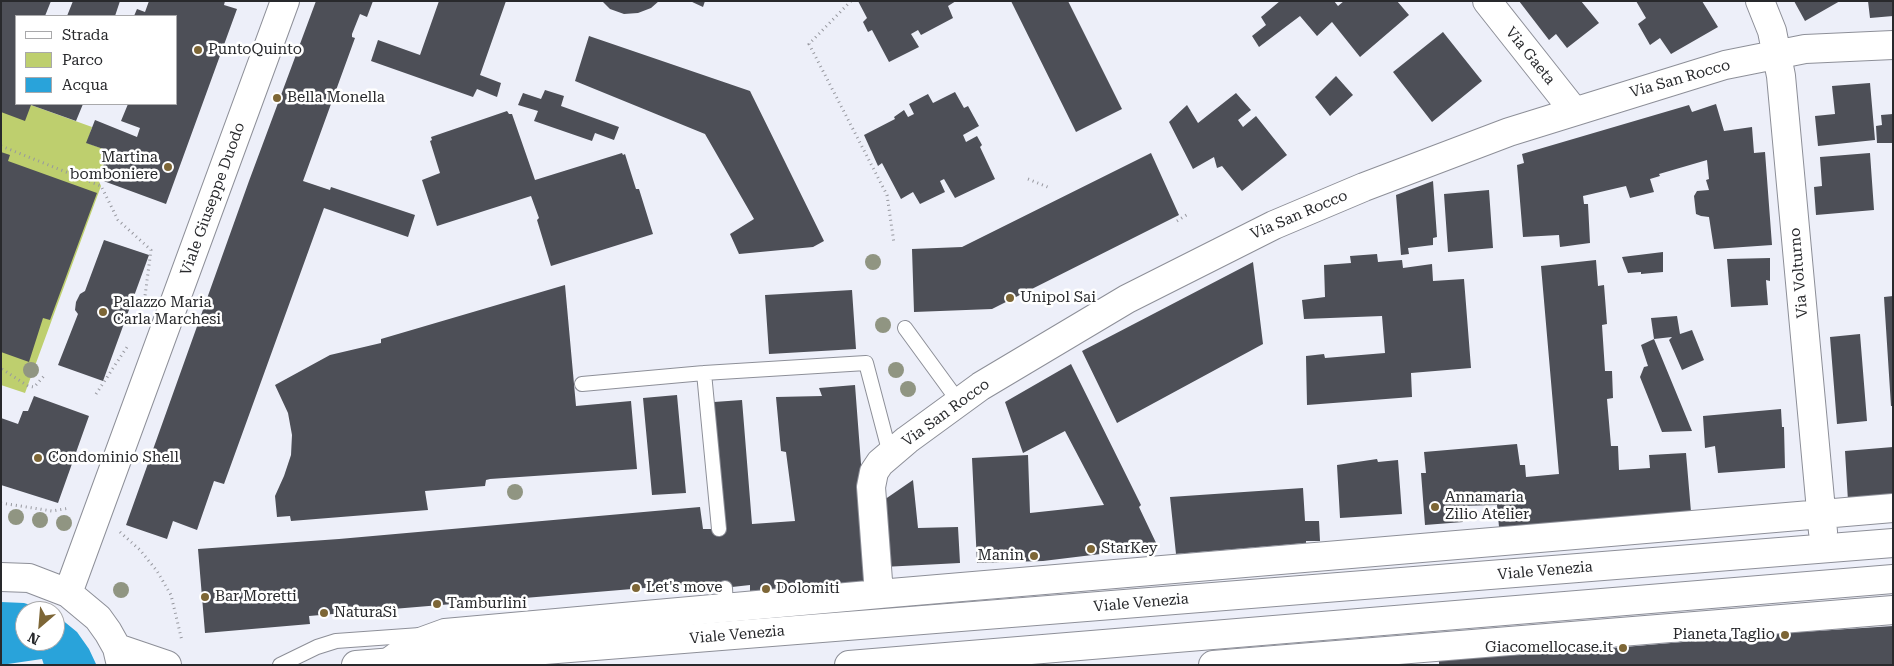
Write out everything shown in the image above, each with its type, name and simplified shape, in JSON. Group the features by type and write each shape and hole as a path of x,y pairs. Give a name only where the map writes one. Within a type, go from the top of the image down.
{"street":[{"name":"Viale Giuseppe Duodo","path":"68,593 285,1"},
{"name":"Via Gaeta","path":"1487,1 1574,111"},
{"name":"Via Volturno","path":"1760,1 1772,31 1777,54 1824,548"},
{"name":"Via San Rocco","path":"879,594 871,504 874,472 890,454 959,402 1006,371 1127,299 1274,225 1364,187 1509,132 1717,67 1804,49 1893,45"},
{"name":"Viale Venezia","path":"389,662 408,648 446,633 725,598 879,594 1893,508"},
{"name":"Viale Venezia","path":"356,665 1893,542"},
{"path":"1,577 29,578 68,593 98,618 108,632 119,657 175,657"},
{"path":"849,665 1893,579"},
{"path":"1213,665 1893,610"}],"lane":[{"path":"905,328 959,402"},
{"path":"582,384 704,373 866,363 890,454"},
{"path":"704,373 718,529"},
{"name":"Viale Venezia","path":"280,665 317,647 336,641 446,633"}],"path":[{"path":"851,1 809,44 887,195 894,243"},
{"path":"1,146 23,153 101,186 118,220 151,250 145,297"},
{"path":"1028,179 1050,188"},
{"path":"1177,221 1188,214"},
{"path":"96,394 132,340"},
{"path":"2,368 28,386 34,387 45,375"},
{"path":"1,503 52,511 70,508 77,504"},
{"path":"117,528 158,571 171,595 181,633 175,657"}],"green space":[{"path":"31,105 92,127 87,143 109,151 98,179 101,186 25,393 1,385 1,112"}],"water":[{"path":"1,602 15,603 15,651 65,651 65,622 77,632 89,649 96,664 44,665 42,659 1,665"}],"building":[{"path":"1,1 51,1 45,15 15,15 15,105 31,105 25,121 1,112"},
{"path":"73,1 120,1 115,15 67,15"},
{"path":"149,1 225,1 224,5 237,9 166,204 98,179 109,151 86,143 95,120 137,137 140,128 121,121 128,105 178,105 178,15 134,15 137,9 145,12"},
{"path":"316,1 373,1 367,17 360,14 352,34 352,37 355,38 303,181 330,190 331,187 415,215 408,237 324,208 224,484 214,481 197,530 173,521 167,539 126,525 249,181"},
{"path":"439,1 506,1 480,75 501,83 497,97 477,89 473,97 371,61 378,40 420,55"},
{"path":"602,1 659,1 651,8 638,13 624,14 610,9"},
{"path":"690,1 705,1 703,7"},
{"path":"858,1 956,1 948,6 953,18 921,35 918,30 911,34 919,47 889,62 872,30 868,32 863,22 867,18"},
{"path":"1011,1 1068,1 1122,109 1076,132"},
{"path":"1280,1 1334,1 1338,6 1344,1 1397,1 1409,15 1360,57 1332,22 1317,36 1300,16 1259,47 1252,36 1266,25 1261,17"},
{"path":"1519,1 1581,1 1599,23 1567,48 1556,34 1549,40"},
{"path":"1636,1 1702,1 1718,27 1671,54 1660,38 1650,45 1638,24 1646,18"},
{"path":"1794,1 1840,1 1805,21"},
{"path":"1868,1 1893,1 1893,16 1870,18"},
{"path":"1443,32 1482,81 1432,122 1393,72"},
{"path":"589,36 750,91 824,241 813,247 739,254 730,234 754,219 705,134 575,81"},
{"path":"1336,76 1353,95 1330,116 1315,97"},
{"path":"1870,83 1875,140 1818,146 1815,116 1835,114 1832,86"},
{"path":"545,90 564,96 561,106 619,127 614,140 595,133 592,141 534,121 538,111 518,105 523,93 541,99"},
{"path":"955,92 964,108 968,106 979,126 963,135 966,142 977,136 995,179 955,198 944,179 940,181 945,192 920,204 913,192 901,199 882,163 878,166 864,135 895,119 894,117 904,110 908,117 914,114 909,104 928,94 933,103"},
{"path":"1236,93 1251,110 1238,120 1243,127 1256,116 1287,155 1242,191 1222,166 1217,168 1214,157 1193,169 1169,122 1187,105 1198,123"},
{"path":"1716,104 1724,131 1752,127 1754,153 1765,152 1772,245 1714,249 1709,217 1696,214 1694,196 1697,191 1709,190 1706,180 1709,179 1707,160 1659,174 1660,176 1650,179 1654,192 1630,198 1626,186 1583,196 1584,204 1588,204 1590,243 1560,247 1559,235 1523,237 1517,165 1524,163 1522,154 1689,105 1692,112"},
{"path":"31,105 83,105 76,121"},
{"path":"507,111 509,114 512,114 535,180 622,153 623,155 625,154 636,189 639,189 653,234 551,266 537,220 539,218 531,196 437,226 422,180 440,173 430,141 432,140 431,137"},
{"path":"1893,114 1893,143 1877,143 1876,126 1882,125 1881,115"},
{"path":"1,152 10,155 8,161 97,193 50,320 43,318 29,362 1,352"},
{"path":"1151,153 1179,215 992,309 914,312 912,249 962,247"},
{"path":"1870,153 1874,210 1816,215 1814,187 1822,186 1820,157"},
{"path":"1433,181 1437,237 1433,238 1433,245 1408,248 1409,254 1401,255 1396,195"},
{"path":"1489,190 1493,248 1448,252 1444,194"},
{"name":"Palazzo Maria Carla Marchesi","path":"104,240 149,255 103,381 58,365 78,314 75,310 76,302 80,294 85,291"},
{"path":"1663,252 1663,272 1628,273 1622,257"},
{"path":"1377,254 1378,262 1402,260 1403,268 1432,264 1433,281 1464,279 1471,368 1411,373 1412,397 1307,405 1306,356 1324,354 1325,358 1385,353 1382,316 1304,319 1302,300 1325,297 1324,265 1351,263 1350,256"},
{"path":"1770,258 1770,281 1766,280 1768,305 1731,307 1727,259"},
{"path":"1596,260 1598,286 1604,285 1607,324 1602,325 1605,371 1612,371 1613,398 1607,399 1611,446 1618,446 1619,470 1650,468 1649,455 1686,453 1691,512 1499,527 1497,505 1460,506 1463,522 1425,525 1421,473 1426,473 1424,452 1517,444 1520,465 1525,465 1526,477 1559,474 1541,266"},
{"path":"1253,262 1263,344 1117,423 1082,351"},
{"path":"565,285 576,406 631,401 637,469 490,479 486,480 485,486 425,491 428,510 291,521 290,516 277,517 275,496 291,455 292,435 288,413 275,385 330,355 381,343 381,339"},
{"path":"852,290 856,349 769,354 765,295"},
{"path":"1893,296 1893,406 1891,406 1884,297"},
{"path":"1677,316 1680,334 1692,330 1704,360 1682,370 1669,340 1672,337 1654,339 1651,318"},
{"path":"1860,334 1867,421 1837,424 1830,337"},
{"path":"1654,339 1692,431 1662,432 1640,377 1644,367 1648,366 1641,345"},
{"path":"1071,364 1141,505 1139,507 1158,547 1043,561 977,563 972,458 1028,455 1030,513 1104,505 1065,431 1023,453 1005,402"},
{"path":"855,385 870,582 750,591 750,585 705,590 704,583 309,616 310,624 205,633 198,549 339,539 700,507 703,529 725,529 714,402 742,400 752,524 795,521 786,452 781,451 776,397 822,396 819,388"},
{"path":"677,395 686,493 652,495 643,398"},
{"name":"Condominio Shell","path":"34,396 89,416 58,503 1,485 1,418 18,424 23,411 28,411"},
{"path":"1781,409 1782,427 1784,427 1785,468 1718,473 1715,446 1705,448 1703,416"},
{"path":"1893,447 1893,498 1848,501 1845,451"},
{"path":"1377,459 1378,462 1398,460 1402,514 1340,518 1337,465"},
{"path":"913,480 918,528 958,527 960,563 883,567 881,502"},
{"path":"1303,488 1305,521 1319,521 1320,541 1176,554 1170,497"},
{"path":"1893,626 1893,665 1439,665 1439,661 1612,646 1613,648"}],"place":[{"name":"PuntoQuinto","path":"198,50"},
{"name":"Bella Monella","path":"277,98"},
{"name":"Martina bomboniere","path":"168,167"},
{"name":"Unipol Sai","path":"1010,298"},
{"name":"Palazzo Maria Carla Marchesi","path":"103,312"},
{"name":"Condominio Shell","path":"38,458"},
{"name":"Annamaria Zilio Atelier","path":"1435,507"},
{"name":"StarKey","path":"1091,549"},
{"name":"Manin","path":"1034,556"},
{"name":"Let's move","path":"636,588"},
{"name":"Dolomiti","path":"766,589"},
{"name":"Bar Moretti","path":"205,597"},
{"name":"Tamburlini","path":"437,604"},
{"name":"NaturaSì","path":"324,613"},
{"name":"Pianeta Taglio","path":"1785,635"},
{"name":"Giacomellocase.it","path":"1623,648"}]}
